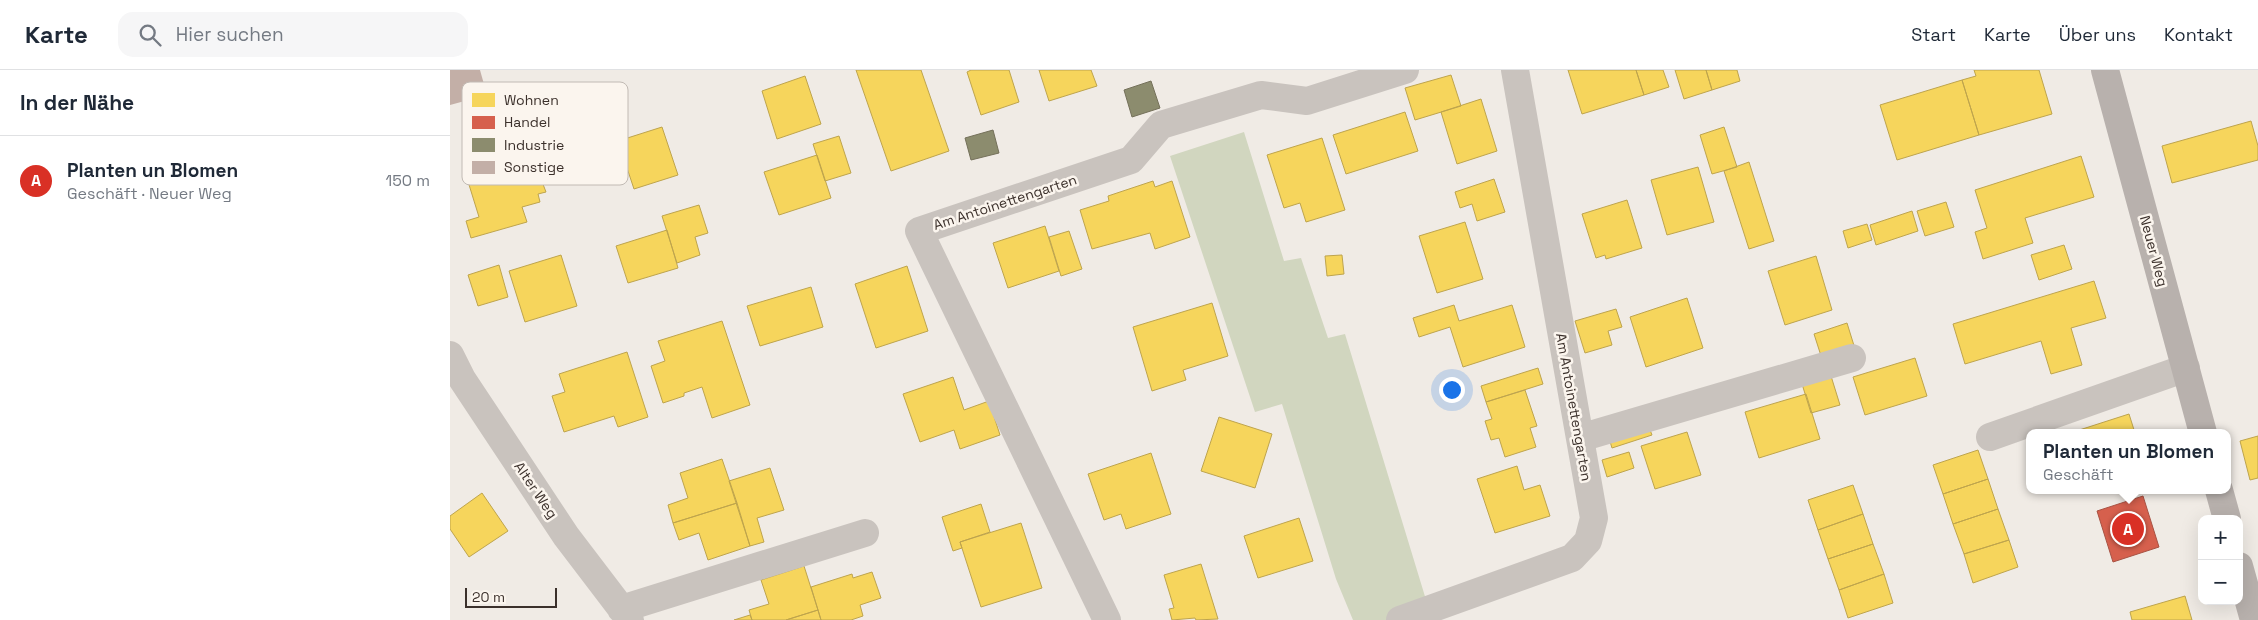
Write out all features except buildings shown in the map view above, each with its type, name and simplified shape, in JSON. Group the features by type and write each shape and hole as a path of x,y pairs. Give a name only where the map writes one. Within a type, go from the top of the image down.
{"main road":[{"name":"Neuer Weg","path":"2105,70 2202,429"},
{"path":"2220,494 2225,515"},
{"path":"2243,580 2254,620"}],"street":[{"name":"Am Antoinettengarten","path":"1107,620 919,231 1131,160 1161,125 1260,95 1307,101 1405,70"},
{"name":"Am Antoinettengarten","path":"1400,620 1572,558 1588,540 1594,518 1515,70"},
{"name":"Alter Weg","path":"450,355 462,379 561,528 625,614"},
{"path":"1580,438 1852,358"},
{"path":"1990,437 2186,368"},
{"path":"625,614 864,533"}],"green space":[{"path":"1244,132 1284,261 1301,258 1328,338 1345,334 1427,603 1392,620 1353,620 1336,579 1282,404 1255,412 1170,156"}],"place":[{"name":"Planten un Blomen","path":"2128,529"}]}
